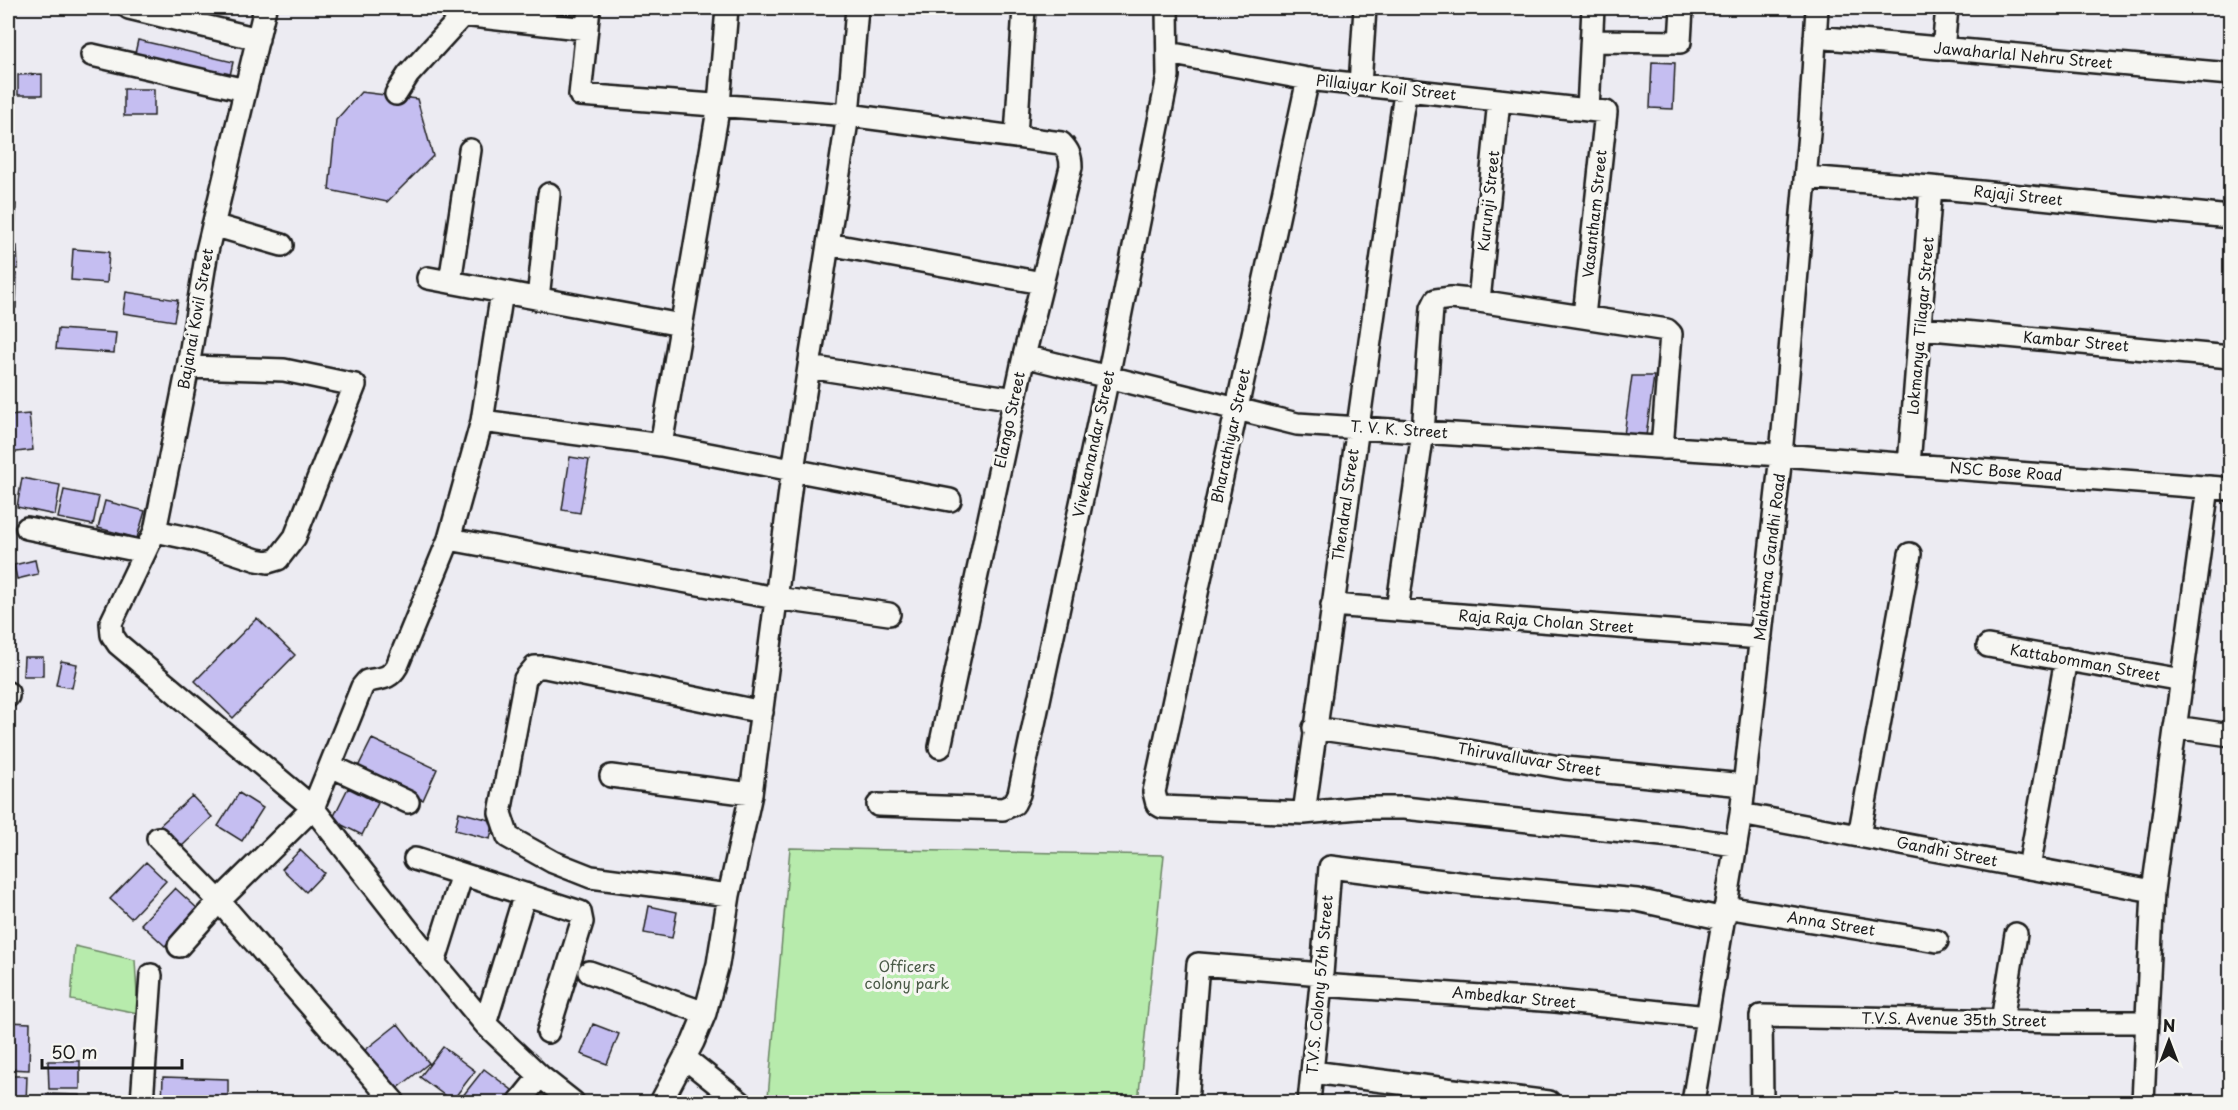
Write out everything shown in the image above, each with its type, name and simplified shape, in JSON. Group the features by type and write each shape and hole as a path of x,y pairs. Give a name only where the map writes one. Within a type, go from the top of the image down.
{"street":[{"path":"129,8 258,39"},
{"name":"Bajanai Kovil Street","path":"265,8 207,251 188,367 155,531 111,623 112,635 118,644 313,808"},
{"path":"396,94 408,75 463,11 587,29 589,8"},
{"path":"661,445 719,104 727,8"},
{"path":"661,1102 685,1058 705,1013 718,964 729,895 751,794 793,471 848,115 857,8"},
{"path":"1016,136 1024,8"},
{"name":"Vivekanandar Street","path":"878,805 1003,809 1014,804 1019,794 1108,377 1168,76 1167,8"},
{"path":"1360,85 1365,8"},
{"path":"1580,8 1593,8"},
{"name":"Vasantham Street","path":"1584,316 1597,111 1592,41 1593,8"},
{"path":"1592,41 1680,42 1682,8"},
{"name":"Mahatma Gandhi Road","path":"1693,1102 1741,814 1761,639 1781,455 1817,8"},
{"path":"1944,49 1947,8"},
{"name":"Elango Street","path":"587,29 580,95 848,115 1016,136 1061,143 1071,157 1071,167 1024,356 940,747"},
{"name":"Jawaharlal Nehru Street","path":"1815,37 2230,74"},
{"name":"Pillaiyar Koil Street","path":"1168,53 1308,79 1597,111"},
{"path":"92,55 245,90"},
{"name":"Bharathiyar Street","path":"1304,813 1162,807 1157,804 1154,792 1308,79"},
{"name":"Thendral Street","path":"1304,813 1314,728 1407,90"},
{"name":"Kurunji Street","path":"1479,301 1499,100"},
{"path":"450,282 470,150"},
{"name":"Rajaji Street","path":"1805,177 1931,187 2230,217"},
{"name":"Lokmanya Tilagar Street","path":"1909,465 1931,187"},
{"path":"538,299 549,195"},
{"path":"213,225 282,245"},
{"path":"828,244 1042,283"},
{"path":"428,278 681,325"},
{"path":"179,946 219,901 313,808 362,687 367,681 386,678 393,674 397,666 448,539 482,421 502,292"},
{"path":"1397,610 1423,432 1433,304 1437,300 1479,301 1669,331 1662,448"},
{"name":"Kambar Street","path":"1921,328 2230,357"},
{"name":"T. V. K. Street","path":"1024,356 1297,424 1781,455"},
{"path":"155,531 193,539 257,560 268,562 278,559 295,537 355,385 284,370 188,367"},
{"path":"809,367 1015,399"},
{"path":"482,421 661,445 950,500"},
{"name":"NSC Bose Road","path":"1781,455 2230,489"},
{"path":"2143,1102 2153,891 2208,487 2230,489"},
{"path":"27,528 145,552"},
{"path":"448,539 776,598 890,614"},
{"path":"1859,836 1910,554"},
{"name":"Raja Raja Cholan Street","path":"1332,605 1761,639"},
{"name":"Kattabomman Street","path":"1988,646 2182,680"},
{"path":"2030,868 2066,660"},
{"path":"729,895 591,877 553,862 508,837 500,813 525,679 535,667 762,712"},
{"path":"2175,727 2230,735"},
{"name":"Thiruvalluvar Street","path":"1314,728 1435,745 1565,768 1744,785"},
{"path":"331,766 408,802"},
{"path":"610,776 751,794"},
{"path":"313,808 434,963 486,1024 540,1076 573,1102"},
{"path":"1304,813 1358,808 1404,808 1682,837 1735,846"},
{"name":"Gandhi Street","path":"1741,814 2153,891"},
{"path":"158,838 219,901 394,1102"},
{"path":"415,859 574,910 582,916 548,1032"},
{"name":"Anna Street","path":"1330,867 1467,884 1637,900 1937,941"},
{"name":"T.V.S. Colony 57th Street","path":"1309,1102 1330,867"},
{"path":"434,963 462,874"},
{"path":"486,1024 525,894"},
{"path":"2002,1021 2016,934"},
{"name":"Ambedkar Street","path":"1187,1102 1198,964 1423,990 1707,1017"},
{"path":"589,972 705,1013"},
{"path":"142,1102 151,975"},
{"name":"T.V.S. Avenue 35th Street","path":"1762,1102 1761,1016 2147,1022"},
{"path":"685,1058 740,1102"},
{"path":"1312,1072 1549,1102"},
{"path":"519,1102 540,1076"}],"green space":[{"name":"Officers colony park","path":"790,848 1164,855 1138,1102 773,1102 768,1097"},
{"path":"75,946 135,960 138,1013 71,1000"}],"building":[{"path":"138,40 233,62 229,80 134,58"},
{"path":"1652,62 1675,63 1673,109 1650,108"},
{"path":"42,74 42,95 18,95 18,75"},
{"path":"124,89 154,89 154,116 124,116"},
{"path":"361,92 417,99 433,156 387,202 329,190 336,120"},
{"path":"8,204 16,204 15,232 8,232"},
{"path":"8,246 17,246 18,269 8,269"},
{"path":"73,249 109,252 107,283 71,280"},
{"path":"8,274 17,274 16,308 8,308"},
{"path":"126,292 178,300 174,321 123,313"},
{"path":"8,316 12,316 12,348 8,348"},
{"path":"58,329 116,333 114,353 56,349"},
{"path":"1632,376 1654,376 1646,436 1624,435"},
{"path":"29,414 33,450 8,453 8,416"},
{"path":"570,457 589,460 580,513 562,510"},
{"path":"22,478 60,485 55,515 17,507"},
{"path":"64,490 99,497 93,525 58,518"},
{"path":"105,501 145,511 137,538 98,528"},
{"path":"35,560 38,574 17,579 14,565"},
{"path":"257,618 295,655 233,718 195,681"},
{"path":"24,657 43,657 43,676 23,676"},
{"path":"61,661 77,664 72,688 56,685"},
{"path":"372,739 437,769 423,800 357,769"},
{"path":"348,788 378,803 362,835 332,820"},
{"path":"239,793 263,808 242,841 218,826"},
{"path":"192,796 212,817 178,850 157,828"},
{"path":"459,812 494,821 490,839 455,830"},
{"path":"300,850 324,873 306,892 282,869"},
{"path":"146,862 166,881 131,918 110,899"},
{"path":"175,888 199,910 165,946 141,924"},
{"path":"649,906 677,912 672,938 644,933"},
{"path":"8,1022 30,1023 29,1070 8,1069"},
{"path":"398,1024 429,1063 392,1093 360,1054"},
{"path":"593,1024 619,1034 607,1064 581,1054"},
{"path":"443,1047 475,1071 452,1101 420,1077"},
{"path":"48,1061 80,1061 80,1089 49,1089"},
{"path":"484,1069 512,1090 503,1102 458,1102"},
{"path":"8,1076 27,1076 26,1102 8,1102"},
{"path":"163,1077 228,1079 228,1102 162,1102"},
{"path":"43,1094 80,1095 80,1102 43,1102"}]}
